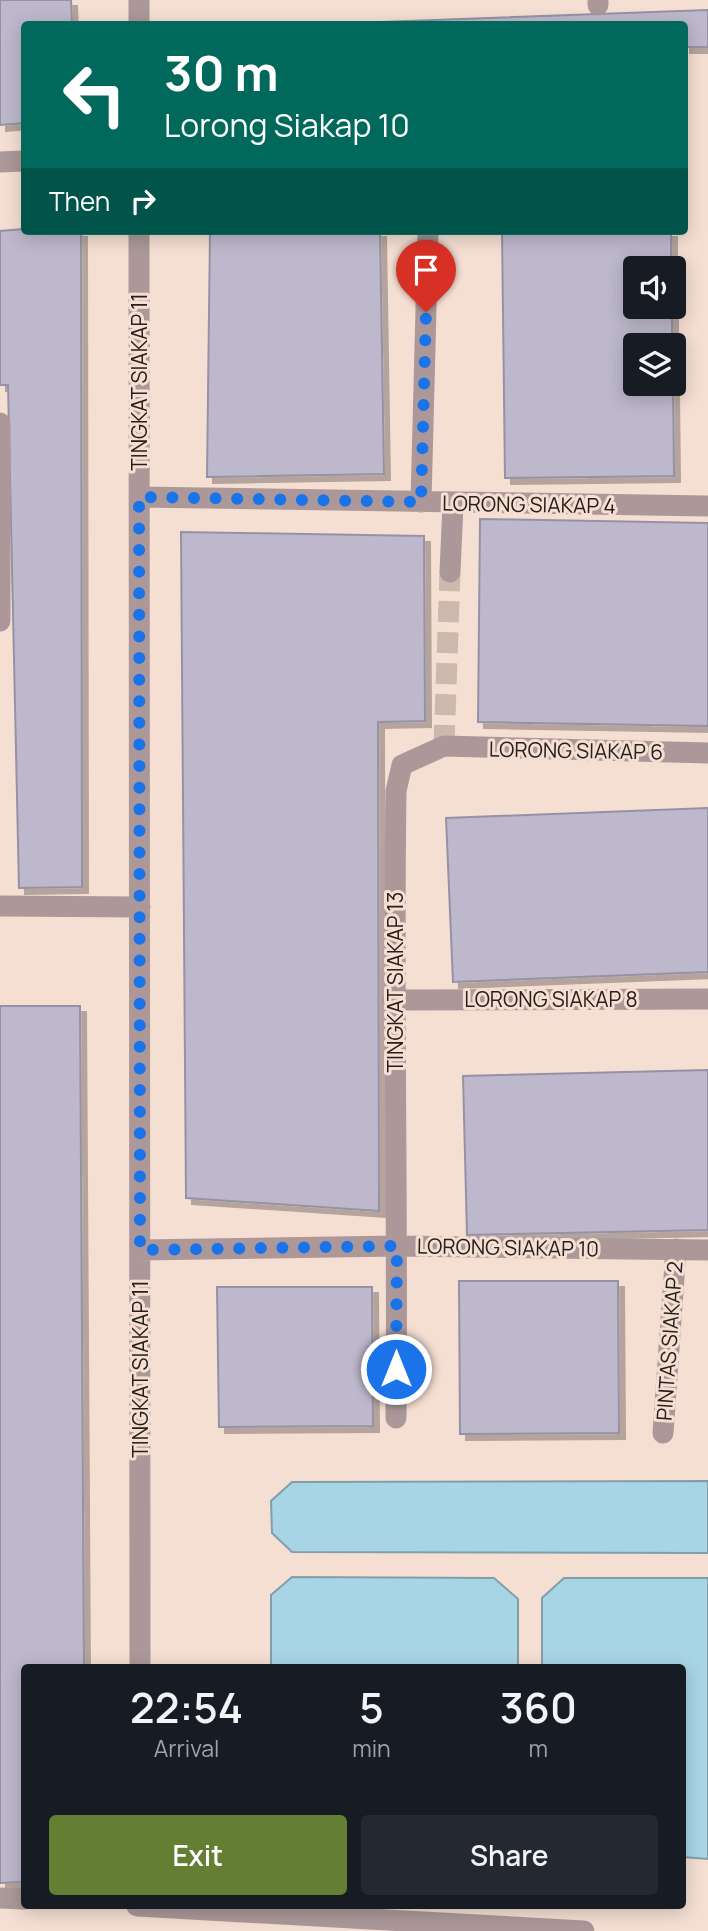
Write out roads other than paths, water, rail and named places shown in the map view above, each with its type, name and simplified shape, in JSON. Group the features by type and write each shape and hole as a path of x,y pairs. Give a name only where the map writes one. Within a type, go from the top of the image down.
{"street":[{"path":"139,0 139,21"},
{"path":"0,162 21,161"},
{"name":"TINGKAT SIAKAP 11","path":"139,235 140,1664"},
{"path":"421,502 428,235"},
{"path":"0,422 0,621"},
{"name":"LORONG SIAKAP 4","path":"139,497 708,506"},
{"path":"450,572 453,504"},
{"name":"LORONG SIAKAP 6","path":"444,747 708,753"},
{"name":"TINGKAT SIAKAP 13","path":"396,1418 397,1246 393,1000 397,791 402,765 444,747"},
{"path":"0,906 140,907"},
{"name":"LORONG SIAKAP 8","path":"393,1000 708,999"},
{"name":"LORONG SIAKAP 10","path":"140,1250 397,1246 708,1250"},
{"name":"PINTAS SIAKAP 2","path":"663,1433 676,1249"},
{"path":"0,1898 21,1899"},
{"path":"192,1909 584,1931"}],"water":[{"path":"708,1481 708,1553 292,1552 272,1533 271,1501 292,1482"},
{"path":"292,1577 494,1578 518,1599 518,1664 271,1664 271,1595"},
{"path":"564,1578 708,1578 708,1859 686,1857 686,1664 542,1664 542,1598"}],"tunnel":[{"path":"444,746 450,572"}]}
